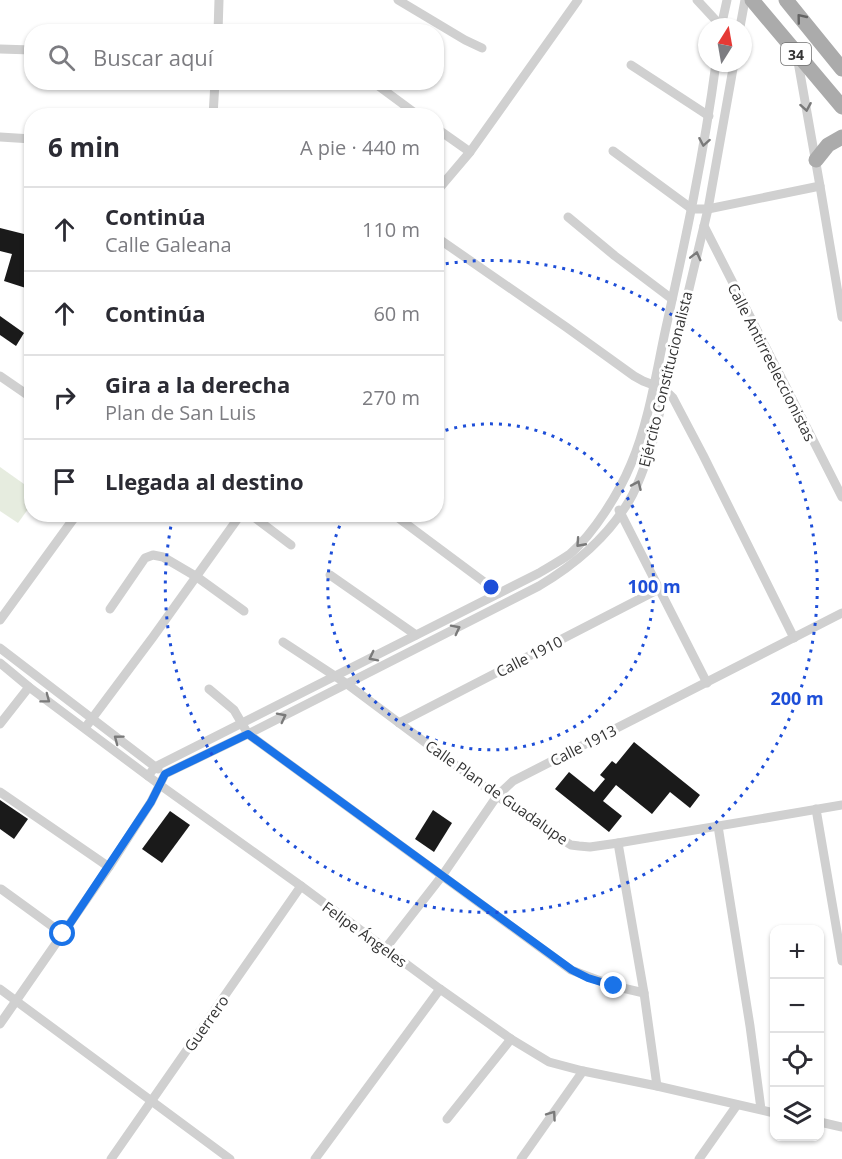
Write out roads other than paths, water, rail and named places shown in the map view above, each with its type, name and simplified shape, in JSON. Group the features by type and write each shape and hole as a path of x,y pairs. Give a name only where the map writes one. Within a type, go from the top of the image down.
{"main road":[{"name":"34","path":"752,0 842,107"},
{"name":"34","path":"786,0 842,69"},
{"path":"816,160 828,145 842,136"}],"street":[{"path":"218,24 219,0"},
{"path":"398,0 438,24"},
{"path":"444,183 470,152 578,0"},
{"path":"698,0 714,18"},
{"path":"724,18 727,0"},
{"path":"742,18 745,0"},
{"path":"444,27 482,48"},
{"path":"0,49 24,50"},
{"path":"796,54 842,317"},
{"path":"631,65 709,116"},
{"name":"Ejército Constitucionalista","path":"148,777 155,767 539,573 569,554 581,543 613,501 632,463 645,422 692,209 715,72"},
{"name":"Ejército Constitucionalista","path":"165,774 529,591 561,573 598,543 634,492 651,449 708,209 732,72"},
{"path":"213,108 215,90"},
{"path":"385,90 408,108"},
{"path":"444,134 470,152"},
{"path":"0,137 24,138"},
{"path":"613,151 692,209 708,209 820,186"},
{"path":"568,218 672,299"},
{"name":"Calle Antirreeleccionistas","path":"704,226 842,497"},
{"path":"444,242 634,376 664,389 673,398 704,455 794,638"},
{"path":"0,376 24,392"},
{"path":"613,501 706,683"},
{"path":"0,620 71,522"},
{"path":"85,728 235,522"},
{"path":"261,522 291,545"},
{"path":"404,522 499,593"},
{"path":"110,609 145,558 153,555 163,557 197,577 244,611"},
{"path":"330,575 416,635"},
{"name":"Calle 1910","path":"399,723 659,589"},
{"name":"Calle 1913","path":"385,949 442,876 497,796 513,781 842,613"},
{"name":"Calle Plan de Guadalupe","path":"283,642 333,677 347,684 497,796 571,845 590,847 618,843 842,805"},
{"path":"0,648 165,774 151,802 109,867 0,1024"},
{"name":"Felipe Ángeles","path":"0,663 148,777 440,989 511,1039 549,1062 770,1112"},
{"path":"0,724 29,687"},
{"path":"209,689 234,710 248,734 572,970 588,978 644,993"},
{"path":"0,792 109,867"},
{"path":"816,809 842,961"},
{"path":"718,826 761,1109"},
{"path":"618,843 644,993 657,1086"},
{"name":"Guerrero","path":"111,1159 301,886"},
{"path":"1,889 63,934"},
{"path":"0,989 230,1159"},
{"path":"315,1159 440,989"},
{"path":"447,1119 511,1039"},
{"path":"521,1159 583,1071"},
{"path":"699,1159 737,1105"},
{"path":"824,1123 842,1127"}]}
